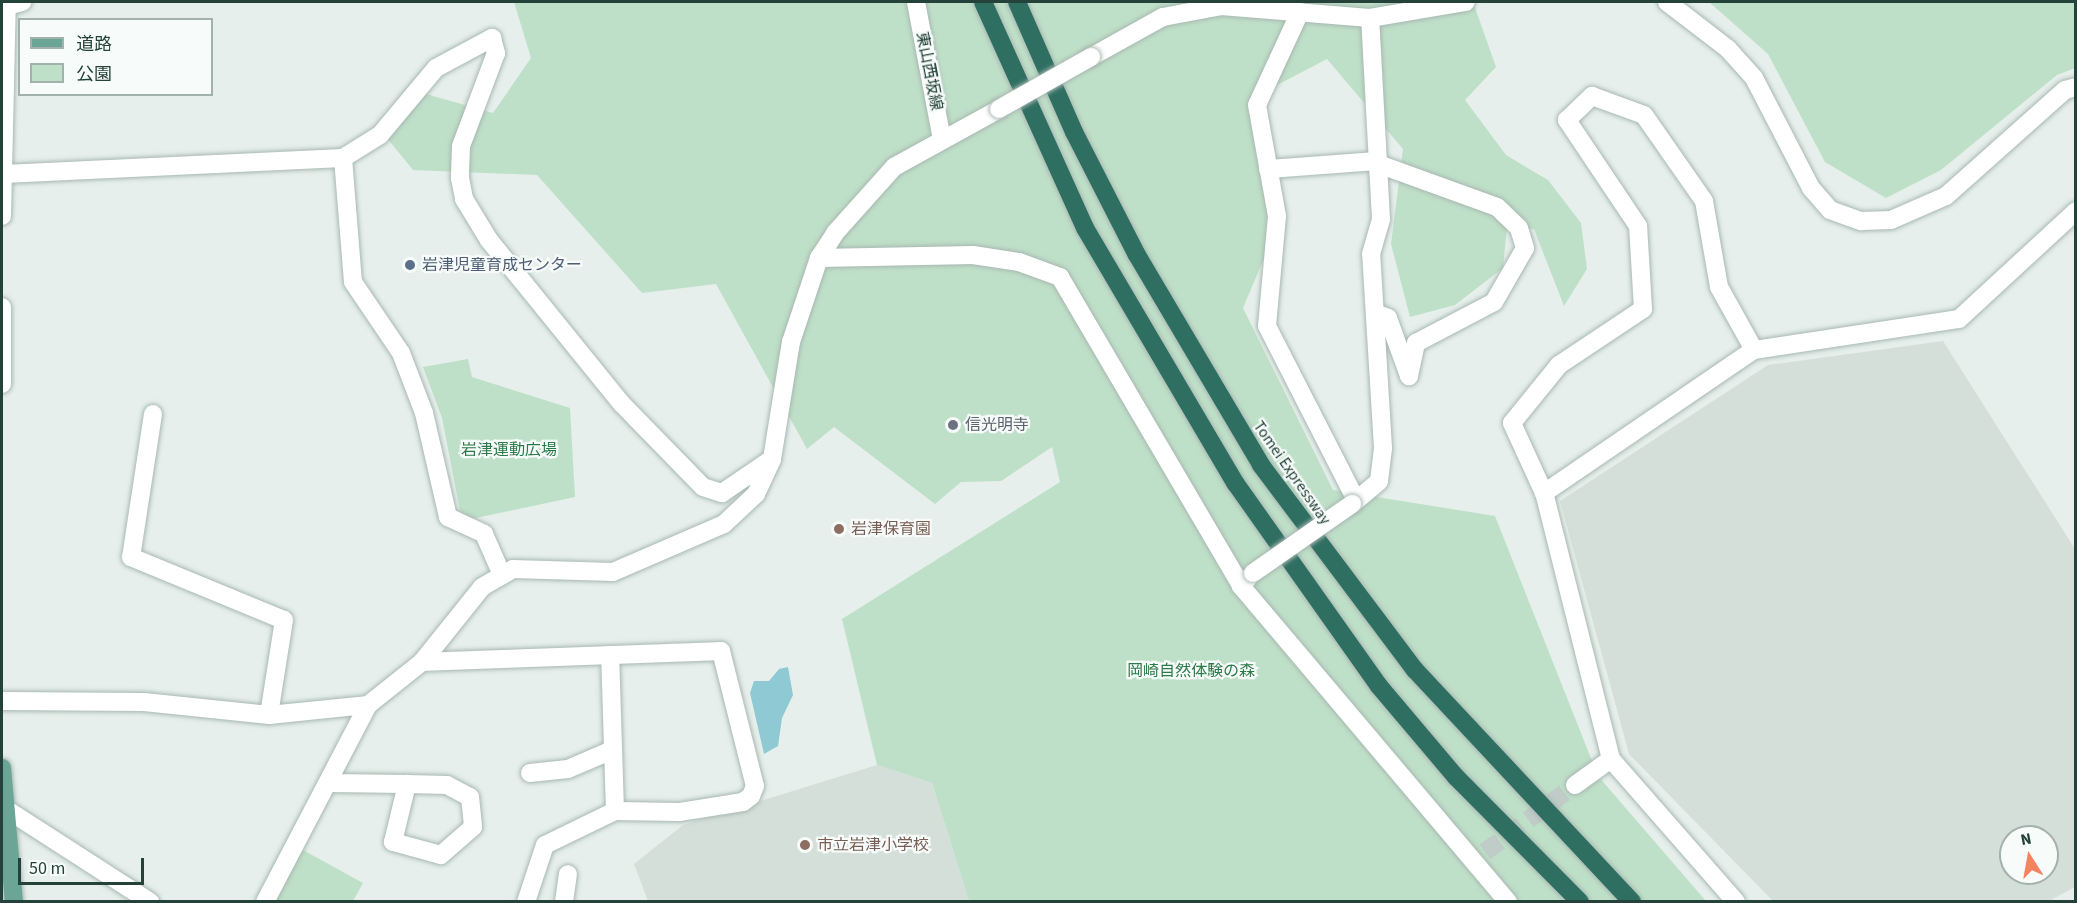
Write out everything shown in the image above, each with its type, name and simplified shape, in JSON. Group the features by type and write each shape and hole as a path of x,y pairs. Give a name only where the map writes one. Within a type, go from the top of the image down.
{"highway":[{"path":"983,2 1119,291 1202,432 1379,686 1456,777 1580,902"},
{"name":"Tomei Expressway","path":"1017,2 1074,132 1137,255 1227,411 1332,564 1415,670 1632,902"}],"main road":[{"path":"2,768 9,811 14,902"}],"street":[{"name":"東山西坂線","path":"916,2 942,140"},
{"path":"265,902 330,783 368,705 422,662 482,587 513,569 613,572 661,554 724,524 756,494 772,459 791,342 819,258 894,167 1163,17 1221,6 1370,18 1466,2"},
{"path":"1667,2 1728,49 1755,78 1817,195 1830,210 1861,221 1891,220 1946,196 2065,90 2076,87"},
{"path":"2,216 12,3"},
{"path":"1300,12 1257,105 1277,216 1266,326 1354,502"},
{"path":"1247,579 1354,502 1379,481 1383,448 1371,254 1381,219 1370,18"},
{"path":"4,174 343,158 380,135 436,68 492,38 496,53 461,146 460,178 464,199 489,240 621,403 703,487 722,493 772,459"},
{"path":"1736,902 1611,759 1544,493 1512,423 1559,365 1643,309 1638,226 1567,120 1592,96 1644,114 1704,201 1719,287 1754,350"},
{"path":"343,158 352,282 401,353 424,413 448,517 484,534 502,575"},
{"path":"1268,169 1378,162 1497,207 1519,228 1526,248 1494,302 1416,343 1409,376 1388,318 1375,313"},
{"path":"1544,493 1754,350 1959,319 2076,211"},
{"path":"819,258 973,255 1019,262 1060,277 1144,413 1186,499 1247,579 1479,856 1508,902"},
{"path":"2,308 2,384"},
{"path":"153,414 131,558 284,620 269,715"},
{"path":"422,662 721,651 755,786 743,802 679,812 615,811 545,845 526,902"},
{"path":"610,654 610,752 615,811"},
{"path":"2,701 144,702 269,715 368,705"},
{"path":"530,773 568,769 610,752"},
{"path":"1575,785 1611,759"},
{"path":"330,783 407,784 447,785 470,797 473,827 441,855 393,842 407,784"},
{"path":"9,811 115,884 150,902"},
{"path":"564,902 568,874"},
{"path":"115,884 121,902"}],"shaded area":[{"path":"1943,341 2075,549 2075,887 2049,901 1773,901 1629,754 1560,501 1768,365"},
{"name":"市立岩津小学校","path":"877,765 932,783 969,901 648,901 634,864 683,825"}],"green space":[{"name":"岡崎自然体験の森","path":"514,2 1473,2 1496,67 1465,100 1506,155 1548,180 1581,223 1587,269 1564,306 1534,229 1507,227 1503,268 1455,305 1410,317 1391,244 1403,149 1327,59 1264,92 1282,216 1243,308 1333,490 1495,516 1598,776 1706,901 969,901 932,783 877,765 842,619 1060,482 1052,447 1001,481 961,482 935,504 834,427 807,449 716,284 642,293 537,175 413,170 382,132 419,92 493,113 531,58"},
{"path":"1709,2 2075,2 2075,68 2057,75 1941,170 1886,198 1825,162 1768,54"},
{"name":"岩津運動広場","path":"468,359 472,377 570,408 575,497 462,521 442,418 423,367"},
{"path":"303,850 363,883 353,901 271,902"}],"water":[{"path":"788,667 793,695 782,718 778,746 764,754 750,693 754,681 769,681 779,669"}],"tunnel":[{"path":"1485,852 1575,785"}],"place":[{"name":"岩津児童育成センター","path":"410,265"},
{"name":"信光明寺","path":"953,425"},
{"name":"岩津保育園","path":"839,529"},
{"name":"市立岩津小学校","path":"805,845"}]}
